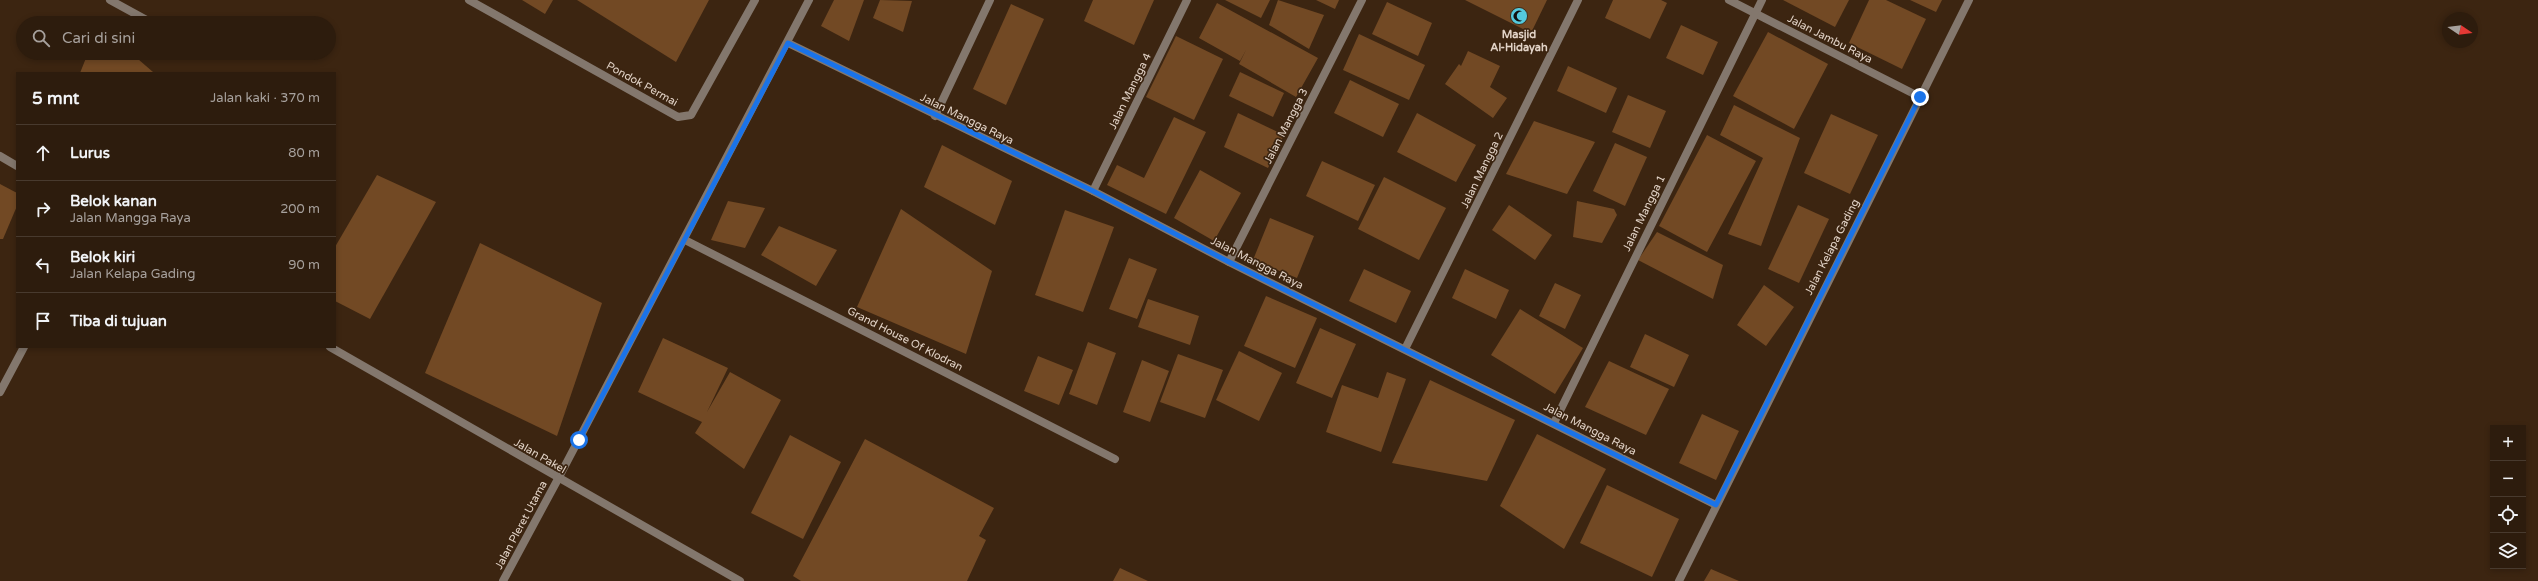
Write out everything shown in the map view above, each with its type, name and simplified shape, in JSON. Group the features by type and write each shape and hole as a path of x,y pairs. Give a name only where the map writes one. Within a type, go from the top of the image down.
{"street":[{"path":"110,0 139,16"},
{"name":"Pondok Permai","path":"469,0 678,116 691,115 755,0"},
{"name":"Jalan Pleret Utama","path":"503,581 685,240 809,0"},
{"path":"935,116 990,0"},
{"name":"Jalan Mangga 4","path":"1093,191 1187,0"},
{"name":"Jalan Mangga 3","path":"1229,262 1362,0"},
{"name":"Jalan Mangga 2","path":"1405,349 1578,0"},
{"name":"Jalan Jambu Raya","path":"1729,0 1920,97"},
{"name":"Jalan Mangga 1","path":"1554,423 1762,0"},
{"name":"Jalan Kelapa Gading","path":"1679,581 1969,0"},
{"name":"Jalan Mangga Raya","path":"788,43 935,116 1093,191 1229,262 1716,505"},
{"path":"0,156 16,165"},
{"name":"Grand House Of Klodran","path":"685,240 1115,459"},
{"path":"0,392 23,348"},
{"name":"Jalan Pakel","path":"332,348 558,479 740,581"}],"building":[{"path":"522,0 553,0 545,14"},
{"path":"577,0 709,0 676,62"},
{"path":"834,0 864,0 849,41 821,26"},
{"path":"880,0 912,1 903,32 873,18"},
{"path":"1093,0 1154,0 1134,45 1084,21"},
{"path":"1225,0 1270,0 1261,18"},
{"path":"1278,0 1324,15 1309,49 1269,25"},
{"path":"1316,0 1339,0 1335,9"},
{"name":"Masjid Al-Hidayah","path":"1465,0 1547,0 1531,33"},
{"path":"1613,0 1661,0 1667,3 1650,39 1605,18"},
{"path":"1783,0 1849,0 1835,27"},
{"path":"1869,0 1886,0 1926,19 1902,69 1849,43"},
{"path":"1910,0 1942,0 1936,12"},
{"path":"1387,2 1432,23 1418,56 1372,34"},
{"path":"1217,3 1318,58 1296,97 1239,64 1246,50 1240,61 1199,38"},
{"path":"1011,4 1044,19 1006,105 973,89"},
{"path":"1681,25 1718,42 1703,75 1666,58"},
{"path":"1768,32 1828,64 1794,129 1733,96"},
{"path":"1359,34 1425,65 1409,100 1343,70"},
{"path":"1176,36 1223,59 1194,120 1146,97"},
{"path":"1468,51 1500,66 1490,87 1507,98 1493,118 1445,84 1459,64 1461,66"},
{"path":"85,60 139,60 153,72 80,72"},
{"path":"1568,66 1617,88 1606,113 1557,91"},
{"path":"1240,72 1284,93 1273,117 1229,96"},
{"path":"1350,80 1399,104 1383,137 1334,113"},
{"path":"1628,95 1666,111 1650,148 1612,132"},
{"path":"1734,105 1800,138 1761,246 1728,234 1763,158 1720,135"},
{"path":"1238,113 1284,135 1268,168 1224,147"},
{"path":"1417,113 1476,145 1456,182 1397,152"},
{"path":"1831,114 1878,135 1850,194 1804,173"},
{"path":"1174,117 1206,132 1166,214 1107,185 1117,165 1144,178"},
{"path":"1534,121 1595,142 1567,194 1506,174"},
{"path":"1707,135 1756,161 1707,252 1659,226"},
{"path":"1615,143 1647,157 1625,206 1593,191"},
{"path":"942,145 1012,181 995,225 924,187"},
{"path":"1322,161 1375,185 1358,221 1306,196"},
{"path":"1200,170 1241,193 1214,241 1174,218"},
{"path":"377,175 436,202 370,319 336,302 336,245"},
{"path":"1384,177 1446,208 1419,260 1358,229"},
{"path":"0,184 16,192 16,208 3,239 0,239"},
{"path":"728,201 765,208 745,248 711,240"},
{"path":"1577,201 1614,209 1617,215 1602,243 1573,237"},
{"path":"1509,205 1552,235 1535,260 1492,230"},
{"path":"1798,205 1829,219 1799,283 1768,269"},
{"path":"901,209 992,271 966,354 857,307"},
{"path":"1065,210 1114,227 1083,312 1035,295"},
{"path":"1270,218 1314,236 1297,278 1253,260"},
{"path":"779,226 837,250 816,286 761,255"},
{"path":"1657,232 1723,265 1713,299 1638,260"},
{"path":"480,243 602,303 557,436 425,373"},
{"path":"1129,258 1157,269 1137,319 1109,309"},
{"path":"1364,269 1411,291 1396,323 1349,301"},
{"path":"1465,269 1509,290 1496,319 1452,298"},
{"path":"1555,283 1581,295 1565,329 1539,316"},
{"path":"1764,285 1794,307 1766,346 1737,325"},
{"path":"1266,296 1317,318 1295,368 1244,346"},
{"path":"1148,299 1199,316 1190,345 1138,327"},
{"path":"1520,309 1583,348 1555,394 1491,355"},
{"path":"1320,328 1356,344 1332,398 1296,383"},
{"path":"1645,334 1689,355 1674,387 1630,367"},
{"path":"663,338 728,368 707,412 730,372 781,400 744,469 695,433 702,422 638,392"},
{"path":"1088,342 1116,353 1097,405 1069,394"},
{"path":"1239,351 1282,373 1259,421 1216,400"},
{"path":"1178,354 1223,370 1205,418 1160,402"},
{"path":"1038,356 1073,370 1059,405 1024,391"},
{"path":"1142,360 1169,371 1150,422 1123,412"},
{"path":"1609,361 1669,389 1646,435 1585,407"},
{"path":"1387,372 1406,379 1381,452 1326,432 1342,385 1378,398"},
{"path":"1430,380 1515,420 1487,481 1392,463"},
{"path":"1702,414 1739,431 1716,480 1679,463"},
{"path":"1537,434 1606,469 1564,549 1500,506"},
{"path":"790,435 841,462 803,539 751,513"},
{"path":"865,439 994,508 979,536 986,540 967,581 801,581 793,576"},
{"path":"1607,485 1679,519 1652,577 1580,543"},
{"path":"1120,568 1148,581 1113,581"},
{"path":"1711,569 1739,581 1704,581"}],"place":[{"name":"Masjid Al-Hidayah","path":"1519,16"}],"route":[{"path":"579,440 788,43 935,116 1093,191 1229,262 1716,505 1920,97"}]}
